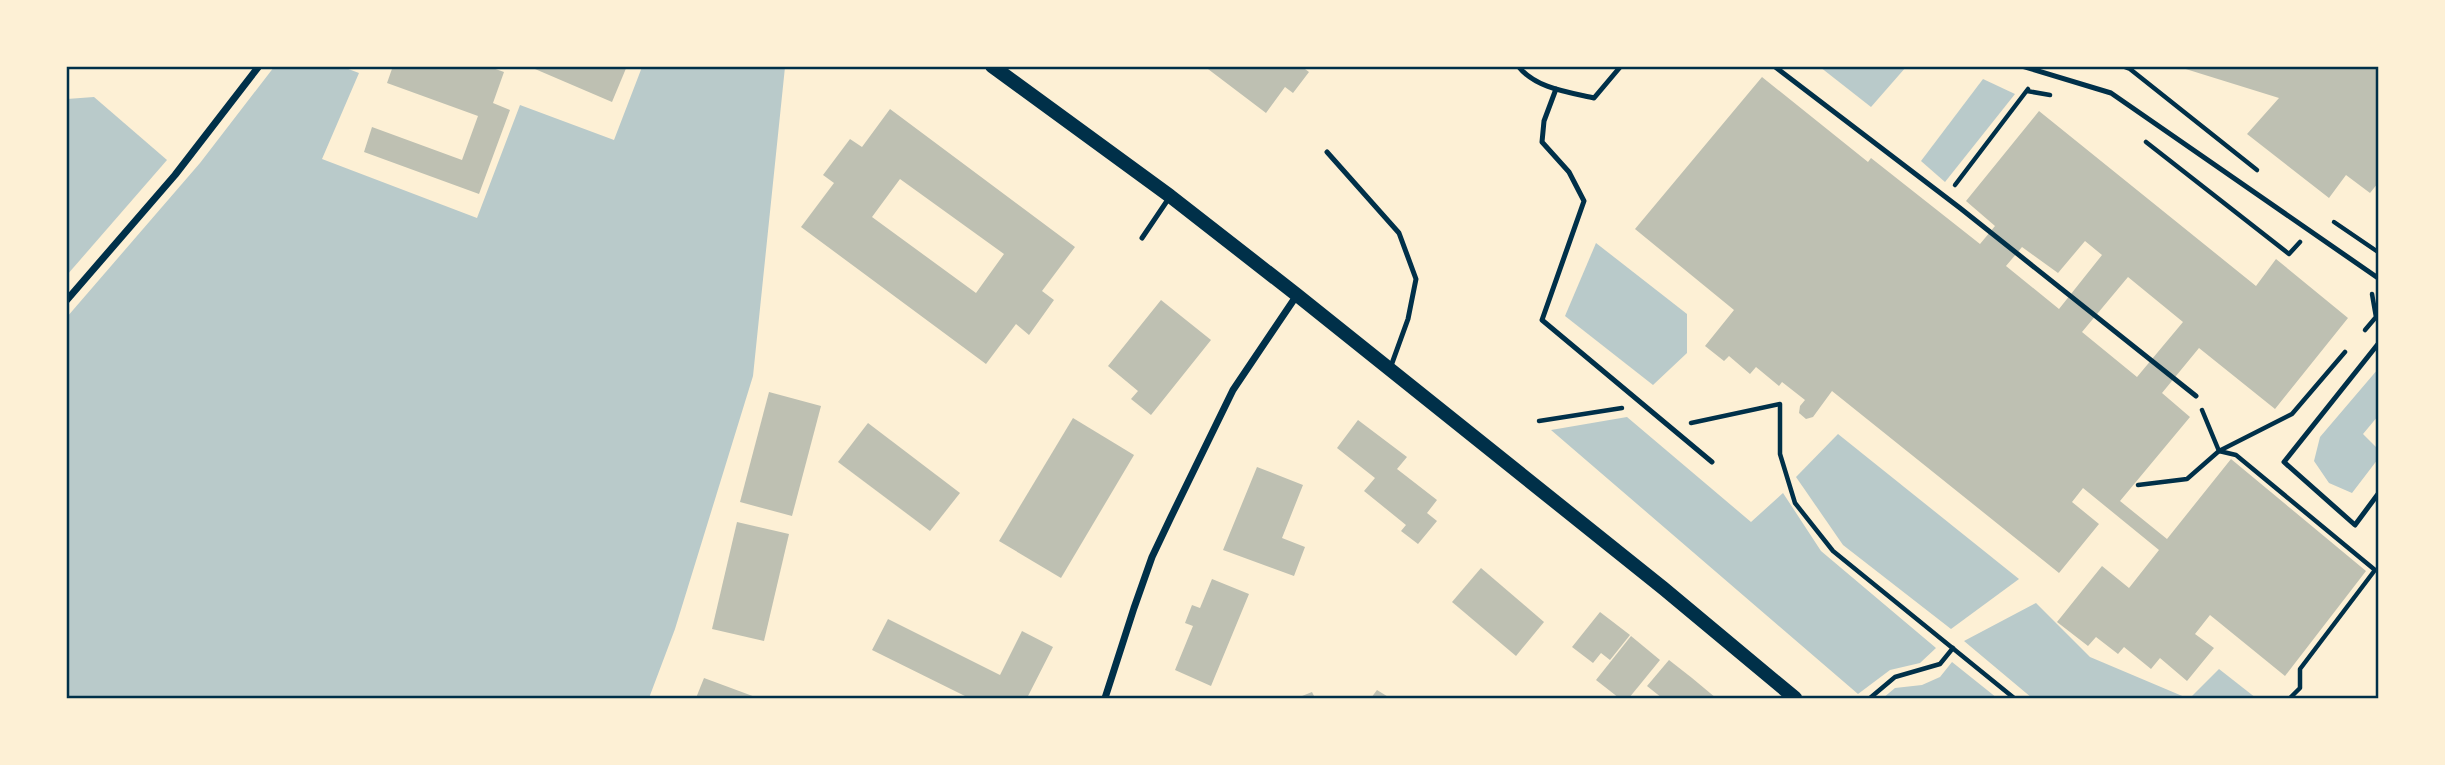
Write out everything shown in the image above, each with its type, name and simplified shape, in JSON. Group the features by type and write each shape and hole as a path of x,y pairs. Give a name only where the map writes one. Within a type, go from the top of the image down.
{"main road":[{"path":"992,66 1170,196 1297,295 1654,580 1795,698"}],"street":[{"path":"66,301 175,175 259,66"},
{"path":"1105,698 1152,557 1171,517 1233,390 1297,295"}],"lane":[{"path":"1518,66 1527,78 1556,89 1594,98 1621,66"},
{"path":"1774,66 1945,197 2196,396"},
{"path":"2022,66 2111,93 2378,278"},
{"path":"1556,89 1544,121 1542,142 1569,172 1584,201 1542,320 1712,461"},
{"path":"1327,152 1399,233 1416,279 1408,319 1390,369"},
{"path":"1142,238 1170,196"},
{"path":"2378,344 2284,462 2356,525 2378,494"}],"path":[{"path":"2122,66 2130,69 2267,177"},
{"path":"1945,197 2041,73"},
{"path":"2026,91 2062,98"},
{"path":"2140,138 2289,254 2304,239"},
{"path":"2323,216 2378,252"},
{"path":"2359,337 2376,317 2371,293"},
{"path":"2138,485 2187,479 2219,451 2292,414 2350,346"},
{"path":"2196,396 2219,451"},
{"path":"1661,417 1686,424 1780,404 1780,454 1795,503 1833,551 2014,698"},
{"path":"1539,421 1623,408"},
{"path":"2219,451 2236,455 2375,570 2300,669 2300,688 2290,698"},
{"path":"1870,698 1895,677 1940,664 1953,648"}],"shaded area":[{"path":"274,67 343,67 359,73 322,159 477,218 520,105 614,140 642,67 785,67 753,376 675,629 649,698 67,698 67,317 200,163"},
{"path":"1820,67 1906,67 1871,107"},
{"path":"1983,79 2015,94 1945,182 1921,161"},
{"path":"94,97 167,160 67,275 67,99"},
{"path":"1596,243 1687,314 1687,353 1653,385 1565,316"},
{"path":"2378,369 2378,416 2363,434 2378,449 2378,459 2352,493 2329,483 2314,461 2320,437"},
{"path":"1627,417 1751,522 1783,493 1821,551 1936,648 1920,663 1890,670 1858,694 1551,430"},
{"path":"1838,434 2019,579 1951,629 1843,545 1796,477"},
{"path":"2036,603 2090,657 2187,698 2032,698 1964,641"},
{"path":"1952,662 1997,698 1883,698 1895,688 1922,685 1940,677"},
{"path":"2219,669 2256,698 2190,698"}],"building":[{"path":"393,66 487,66 504,72 493,103 510,110 479,194 364,152 372,127 462,160 478,116 387,83"},
{"path":"528,66 627,66 612,102"},
{"path":"1204,66 1301,66 1309,72 1293,93 1285,87 1266,113"},
{"path":"2176,66 2378,66 2378,183 2370,193 2346,175 2329,198 2247,134 2279,98"},
{"path":"1762,77 1868,162 1871,158 1980,244 1995,226 1966,201 2039,111 2256,286 2276,259 2348,318 2275,409 2199,348 2162,393 2190,417 2120,501 2167,539 2231,459 2366,571 2285,676 2210,615 2195,634 2214,648 2187,681 2160,658 2151,669 2124,647 2118,654 2096,637 2088,646 2057,622 2102,566 2129,588 2159,550 2083,488 2072,502 2099,524 2059,573 1832,391 1813,417 1806,419 1799,413 1805,400 1782,382 1779,386 1756,367 1750,374 1729,356 1724,361 1705,346 1734,310 1635,229","holes":["2085,241 2102,255 2059,309 2006,266 2022,247 2058,273","2128,277 2183,322 2137,377 2082,332"]},
{"path":"890,109 1075,247 1042,291 1054,300 1029,335 1016,324 986,364 801,227 834,183 823,175 850,139 862,147","holes":["900,179 1004,254 976,293 872,217"]},
{"path":"1161,300 1211,340 1151,415 1131,399 1138,391 1108,366"},
{"path":"769,392 821,406 792,516 740,502"},
{"path":"1073,418 1134,455 1061,578 999,541"},
{"path":"1358,420 1407,457 1397,469 1437,500 1427,513 1437,521 1418,544 1401,531 1406,525 1364,491 1375,478 1337,448"},
{"path":"868,423 960,493 930,531 838,462"},
{"path":"1257,467 1303,485 1282,538 1305,547 1294,576 1223,550"},
{"path":"737,522 789,534 764,641 712,629"},
{"path":"1481,568 1544,622 1516,656 1452,602"},
{"path":"1212,579 1249,594 1211,686 1175,670 1193,626 1185,623 1192,605 1200,608"},
{"path":"1600,612 1630,635 1610,660 1601,653 1593,663 1572,647"},
{"path":"888,619 1000,675 1022,631 1053,647 1027,698 969,698 872,650"},
{"path":"1631,636 1660,660 1629,698 1619,698 1596,680"},
{"path":"1669,660 1716,698 1662,698 1647,686"},
{"path":"704,678 758,698 696,698"},
{"path":"1377,690 1390,698 1371,698"},
{"path":"1312,692 1315,698 1297,698"}]}
